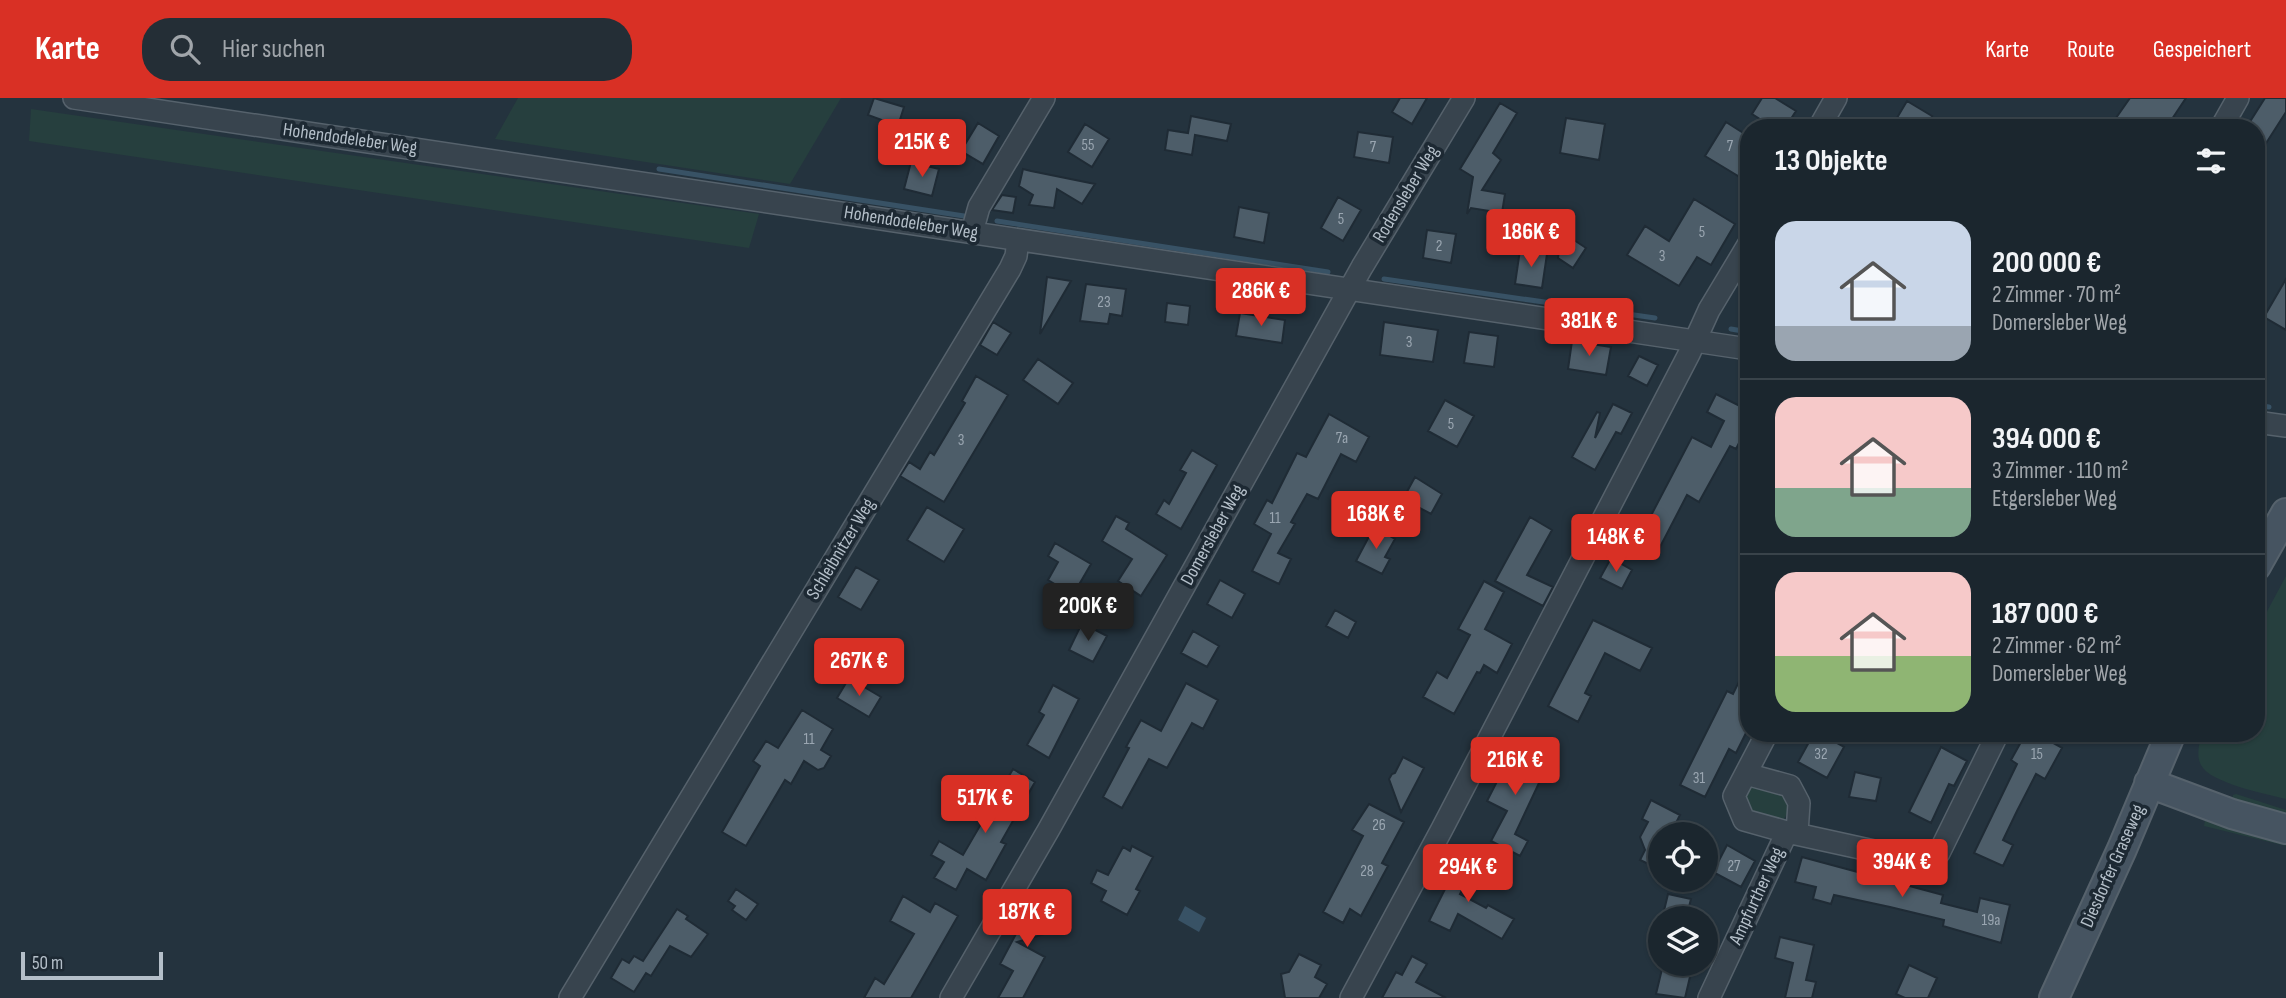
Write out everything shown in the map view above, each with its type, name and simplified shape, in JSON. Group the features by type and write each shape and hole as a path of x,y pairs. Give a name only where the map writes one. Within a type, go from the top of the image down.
{"main road":[{"path":"2265,550 2286,513"},
{"name":"Diesdorfer Graseweg","path":"2054,998 2167,742"},
{"path":"2149,783 2232,814 2286,829"}],"street":[{"name":"Hohendodeleber Weg","path":"74,98 1740,348"},
{"path":"972,232 979,207 1044,98"},
{"name":"Rodensleber Weg","path":"1350,290 1464,98"},
{"path":"1824,119 1836,98"},
{"path":"2226,119 2238,98"},
{"name":"Schleibnitzer Weg","path":"570,998 1010,269 1016,256 1018,240"},
{"path":"1351,998 1442,829 1695,342 1709,310 1740,258"},
{"name":"Domersleber Weg","path":"951,998 1049,830 1350,290"},
{"path":"2265,423 2286,426"},
{"path":"1762,742 1734,796 1744,820 1924,862 1938,853 1994,742"},
{"path":"1746,774 1790,786 1799,803 1792,832"},
{"name":"Ampfurther Weg","path":"1709,998 1792,832"}],"green space":[{"path":"518,98 841,98 790,184 495,139"},
{"path":"31,109 759,214 749,248 29,141"},
{"path":"2286,576 2286,799 2239,787 2215,777 2201,765 2198,754 2200,742 2265,742 2265,615"},
{"path":"1755,785 1782,793 1791,800 1783,820 1769,819 1748,811 1744,796 1747,788"},
{"path":"2236,794 2286,810 2286,815 2232,799"},
{"path":"2205,820 2286,841 2286,846 2204,826"}],"water":[{"path":"1185,906 1206,918 1199,932 1178,920"}],"building":[{"path":"874,98 904,107 898,126 868,115"},
{"path":"1400,98 1427,98 1412,124 1392,112"},
{"path":"1762,98 1775,98 1796,111 1791,119 1760,119 1752,114"},
{"path":"2130,98 2186,98 2172,119 2115,119"},
{"path":"2265,98 2286,98 2286,112 2265,145 2265,119 2252,119"},
{"path":"1907,101 1932,116 1930,119 1896,119"},
{"path":"1500,103 1517,113 1493,153 1501,160 1482,190 1505,194 1502,213 1471,208 1467,214 1473,177 1460,169"},
{"path":"1191,116 1231,124 1227,141 1195,135 1192,155 1165,150 1168,130 1188,133"},
{"path":"1566,118 1605,124 1599,160 1560,153"},
{"path":"1726,122 1740,131 1740,177 1705,156"},
{"path":"978,123 999,136 983,164 961,151"},
{"path":"1085,124 1109,139 1092,167 1068,152"},
{"path":"1358,132 1393,137 1389,163 1354,157"},
{"path":"911,162 939,169 932,196 904,189"},
{"path":"1023,169 1095,184 1082,204 1057,189 1054,208 1029,205 1033,195 1019,186"},
{"path":"1002,195 1016,197 1013,213 992,210"},
{"path":"1338,197 1361,210 1343,241 1321,228"},
{"path":"1694,199 1735,224 1711,265 1697,257 1679,286 1627,255 1645,226 1669,241"},
{"path":"1239,207 1269,213 1264,243 1234,237"},
{"path":"1427,230 1456,234 1451,263 1423,258"},
{"path":"1568,236 1586,248 1573,268 1558,258 1559,250"},
{"path":"1520,250 1547,254 1542,288 1515,284"},
{"path":"1047,277 1071,281 1040,334"},
{"path":"2286,279 2286,330 2265,315"},
{"path":"1086,284 1126,289 1122,316 1110,314 1108,324 1080,321"},
{"path":"1167,303 1190,306 1188,325 1165,322"},
{"path":"1240,313 1285,320 1282,343 1236,336"},
{"path":"993,322 1011,333 997,355 980,345"},
{"path":"1384,322 1438,330 1433,362 1380,355"},
{"path":"1469,332 1498,336 1494,367 1464,363"},
{"path":"1572,341 1611,347 1606,375 1568,369"},
{"path":"1639,356 1658,365 1647,386 1628,376"},
{"path":"1038,359 1073,383 1058,404 1023,380"},
{"path":"976,376 1008,395 944,502 900,476 909,462 920,469 930,452 934,455 965,403 962,401"},
{"path":"1716,394 1740,406 1740,441 1736,449 1730,446 1699,502 1687,495 1660,547 1643,537 1648,529 1645,527 1692,437 1711,447 1724,421 1707,412"},
{"path":"1445,400 1474,416 1457,447 1428,431"},
{"path":"1613,404 1632,413 1621,434 1616,432 1595,470 1572,457 1597,412 1600,413 1595,438"},
{"path":"1329,414 1369,437 1356,462 1341,454 1318,499 1307,494 1291,522 1295,524 1278,553 1291,559 1279,584 1252,571 1271,534 1254,524 1267,500 1272,503 1297,453 1306,457"},
{"path":"1192,450 1217,465 1181,529 1156,514 1164,500 1169,504 1186,473 1180,470"},
{"path":"1415,477 1442,494 1431,514 1403,499"},
{"path":"927,507 964,529 944,562 907,540"},
{"path":"1116,516 1129,523 1126,529 1167,555 1141,596 1118,581 1132,559 1102,541"},
{"path":"1530,517 1552,530 1527,575 1553,587 1543,606 1495,581"},
{"path":"1374,527 1395,539 1385,557 1390,559 1382,574 1356,561"},
{"path":"1055,543 1091,564 1073,595 1048,580 1058,562 1048,556"},
{"path":"1611,558 1632,570 1622,589 1600,578"},
{"path":"856,567 879,580 861,610 838,597"},
{"path":"1220,580 1245,594 1232,618 1207,604"},
{"path":"1484,581 1504,592 1485,629 1512,644 1497,673 1484,665 1480,673 1477,672 1454,714 1423,697 1437,672 1447,678 1470,635 1458,629"},
{"path":"1335,610 1356,622 1348,638 1326,626"},
{"path":"1593,620 1652,648 1640,671 1605,653 1585,693 1591,696 1578,722 1548,706"},
{"path":"1082,623 1107,636 1093,662 1069,650"},
{"path":"1193,631 1219,646 1207,667 1181,653"},
{"path":"849,678 881,697 869,717 837,698"},
{"path":"1740,680 1742,742 1736,753 1729,749 1705,797 1680,785 1727,691 1733,694"},
{"path":"1186,683 1218,700 1203,729 1192,723 1167,768 1149,759 1122,808 1103,797 1141,720 1161,731"},
{"path":"1053,685 1079,699 1049,758 1027,745 1044,715 1039,712"},
{"path":"802,710 833,729 821,750 831,756 824,768 818,770 804,761 791,784 785,780 746,846 722,832 760,766 753,761 766,741 778,748"},
{"path":"1809,742 1835,742 1844,747 1827,778 1798,762"},
{"path":"2021,742 2051,742 2062,748 2045,779 2036,774 2017,811 2003,840 2013,845 2003,866 1974,853 2017,764 2011,760"},
{"path":"1509,747 1547,766 1515,834 1528,841 1520,856 1491,841 1507,811 1487,801 1506,764 1501,761"},
{"path":"1941,747 1967,761 1954,786 1949,784 1931,823 1909,812"},
{"path":"1403,757 1424,768 1401,812 1389,779"},
{"path":"1013,769 1035,782 1001,842 1006,844 986,880 967,869 956,890 934,878 944,862 931,855 939,841 963,855"},
{"path":"1855,772 1881,778 1876,801 1849,797"},
{"path":"1651,800 1680,815 1676,822 1648,822 1642,819"},
{"path":"1369,804 1404,822 1382,863 1388,866 1361,916 1350,909 1343,923 1323,912 1363,836 1352,830"},
{"path":"1648,822 1648,864 1640,860 1645,850 1640,837"},
{"path":"1727,845 1755,861 1741,887 1718,875 1718,862"},
{"path":"1132,846 1153,857 1136,889 1140,891 1127,915 1101,901 1106,891 1091,883 1097,870 1108,875 1123,847 1130,851"},
{"path":"1464,851 1479,859 1460,894 1514,919 1502,939 1458,914 1450,931 1429,921"},
{"path":"1802,857 1943,895 1941,903 1977,912 1980,898 2010,905 2001,943 1943,926 1944,920 1890,907 1834,895 1831,904 1813,899 1816,887 1795,882"},
{"path":"736,889 758,904 746,920 732,910 735,906 728,901"},
{"path":"1668,894 1691,899 1689,906 1665,906"},
{"path":"903,896 930,912 935,903 958,916 911,998 864,998 875,978 884,984 914,934 890,921"},
{"path":"1036,896 1060,909 1048,933 1017,942 1045,957 1023,998 998,998 1013,971 1000,964"},
{"path":"677,909 688,916 686,919 708,934 691,957 670,946 651,976 646,973 634,992 611,978 622,959 629,963 634,956 643,961"},
{"path":"1780,937 1814,945 1806,980 1816,982 1812,998 1785,998 1793,963 1775,958"},
{"path":"1299,954 1321,965 1315,977 1327,984 1319,998 1285,998 1281,974 1289,972"},
{"path":"1412,956 1427,964 1416,982 1446,998 1382,998 1396,972 1402,975"},
{"path":"1909,965 1937,978 1928,998 1905,998 1896,994"},
{"path":"1660,976 1690,976 1685,998 1656,994"}],"waterway":[{"path":"659,169 964,216"},
{"path":"997,221 1328,272"},
{"path":"1384,279 1655,318"},
{"path":"1731,329 1740,331"},
{"path":"2265,406 2269,407"}]}
